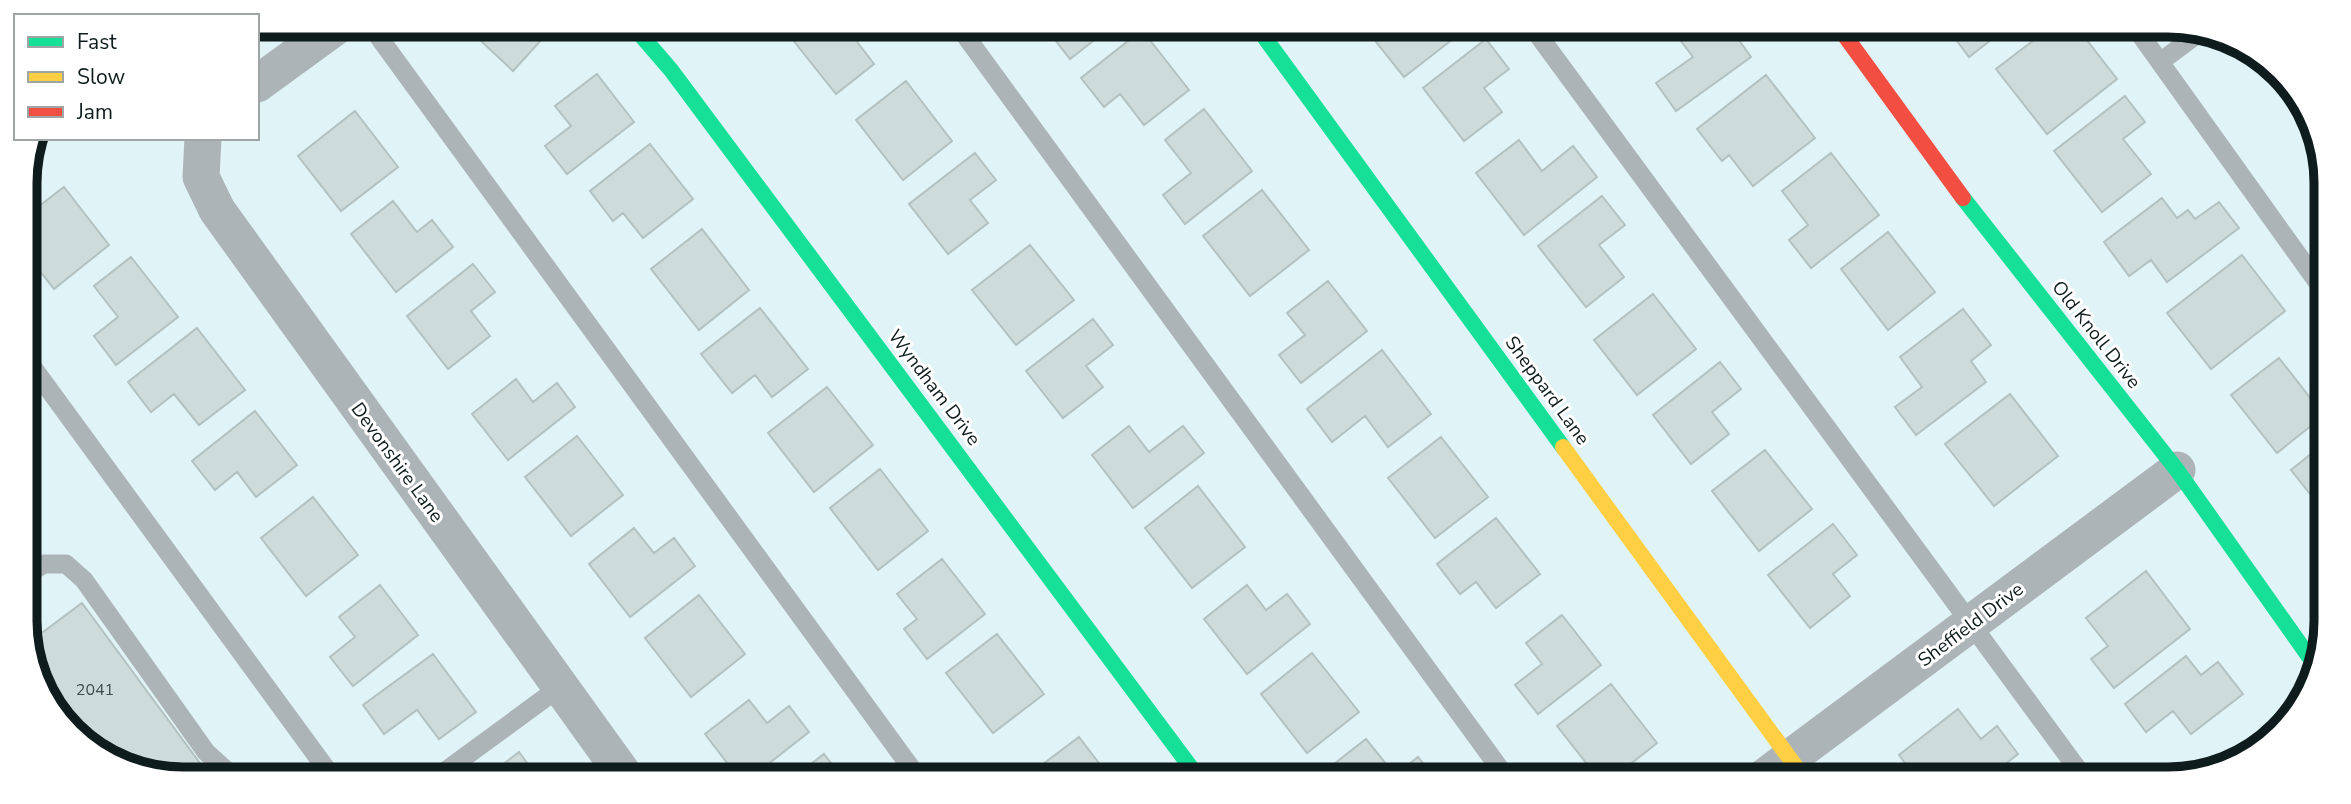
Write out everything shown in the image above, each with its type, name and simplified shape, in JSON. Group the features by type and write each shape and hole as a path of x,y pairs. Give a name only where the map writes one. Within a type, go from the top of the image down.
{"street":[{"path":"259,83 322,37"},
{"name":"Wyndham Drive","path":"642,37 671,70 1191,767"},
{"name":"Sheppard Lane","path":"1264,37 1783,767"},
{"name":"Old Knoll Drive","path":"1846,37 1938,167 2177,470 2310,656"},
{"name":"Devonshire Lane","path":"203,140 201,177 217,210 618,767"},
{"name":"Sheffield Drive","path":"1791,767 1971,624 2177,470"}],"lane":[{"path":"379,37 911,767"},
{"path":"966,37 1498,767"},
{"path":"1540,37 2076,767"},
{"path":"2142,37 2314,277"},
{"path":"2160,62 2191,39"},
{"path":"37,373 324,767"},
{"path":"37,568 44,564 66,564 84,580 206,752 223,767"},
{"path":"451,767 560,687"}],"building":[{"path":"477,37 544,37 513,71"},
{"path":"797,37 857,37 855,39 874,64 836,94 793,40"},
{"path":"1053,37 1098,37 1070,59"},
{"path":"1133,37 1147,37 1189,90 1144,125 1120,94 1104,107 1081,78"},
{"path":"1372,37 1455,37 1404,77"},
{"path":"1678,37 1737,37 1751,57 1676,111 1656,83 1693,57"},
{"path":"1954,37 1995,37 1969,57"},
{"path":"2038,37 2084,37 2117,79 2047,134 1996,69"},
{"path":"1486,39 1509,69 1484,88 1502,112 1464,141 1423,88"},
{"path":"597,74 634,122 567,174 545,146 571,126 555,106"},
{"path":"1766,75 1815,138 1753,186 1729,155 1722,161 1697,129"},
{"path":"906,81 952,141 903,180 856,120"},
{"path":"2125,96 2145,122 2123,139 2151,174 2102,212 2054,151"},
{"path":"1204,109 1252,171 1185,224 1163,195 1191,173 1165,140"},
{"path":"355,111 398,167 341,211 298,156"},
{"path":"1519,140 1542,171 1573,146 1597,177 1524,235 1476,173"},
{"path":"650,144 693,199 643,238 623,213 613,221 590,191"},
{"path":"975,153 996,180 970,200 988,223 948,254 909,204"},
{"path":"1831,153 1879,215 1811,268 1789,240 1808,225 1782,191"},
{"path":"64,187 109,245 54,289 37,267 37,208"},
{"path":"1262,190 1309,250 1250,296 1203,236"},
{"path":"1602,196 1625,225 1599,245 1624,277 1586,307 1538,246"},
{"path":"2162,198 2177,218 2188,210 2195,219 2219,202 2239,228 2167,282 2151,260 2129,276 2104,242"},
{"path":"393,201 417,232 432,220 453,247 396,292 351,234"},
{"path":"702,229 749,290 699,330 651,269"},
{"path":"1888,232 1935,292 1888,330 1841,269"},
{"path":"1030,245 1074,300 1016,345 972,290"},
{"path":"2242,255 2285,311 2211,369 2167,313"},
{"path":"131,257 178,317 116,365 94,336 118,317 94,286"},
{"path":"473,264 495,292 471,311 490,336 448,369 407,316"},
{"path":"1328,281 1367,331 1301,383 1279,355 1305,335 1287,313"},
{"path":"1653,294 1696,349 1637,395 1594,340"},
{"path":"760,308 808,369 772,397 755,375 732,393 701,354"},
{"path":"1963,309 1991,345 1971,361 1986,382 1916,435 1895,407 1922,387 1900,357"},
{"path":"1093,319 1113,345 1086,366 1103,387 1063,418 1026,371"},
{"path":"197,328 245,390 199,425 174,394 151,412 128,382"},
{"path":"1382,350 1431,414 1388,447 1365,416 1332,442 1307,409"},
{"path":"2279,358 2314,403 2314,423 2277,453 2231,395"},
{"path":"1720,362 1741,389 1712,412 1729,434 1691,464 1653,415"},
{"path":"516,379 533,402 557,383 575,407 508,460 472,414"},
{"path":"827,387 873,445 814,492 768,433"},
{"path":"2010,394 2058,456 1994,506 1945,444"},
{"path":"255,411 297,465 256,497 237,472 215,490 192,461"},
{"path":"1129,426 1149,452 1183,426 1204,453 1133,508 1092,455"},
{"path":"577,436 623,495 571,536 525,477"},
{"path":"1441,437 1488,497 1435,538 1388,478"},
{"path":"1765,450 1812,509 1759,551 1712,491"},
{"path":"2314,451 2314,499 2291,470"},
{"path":"880,469 928,531 878,570 830,508"},
{"path":"1198,486 1245,547 1192,588 1145,528"},
{"path":"313,497 358,555 306,596 261,538"},
{"path":"1496,518 1540,574 1496,608 1476,582 1460,594 1437,564"},
{"path":"1833,524 1857,555 1833,574 1850,596 1810,628 1768,575"},
{"path":"634,528 654,553 674,538 695,566 630,617 589,564"},
{"path":"942,559 985,614 927,659 904,629 917,619 897,594"},
{"path":"2146,571 2190,629 2114,688 2091,659 2108,646 2086,618"},
{"path":"380,585 418,635 353,686 330,657 355,637 339,617"},
{"path":"1247,585 1266,610 1287,594 1310,624 1247,674 1204,619"},
{"path":"699,595 745,654 691,697 645,638"},
{"path":"82,603 203,767 164,766 145,762 110,748 94,737 73,717 52,686 38,636"},
{"path":"1562,615 1601,665 1538,714 1515,685 1542,664 1526,643"},
{"path":"997,634 1044,694 993,733 946,673"},
{"path":"1312,653 1359,712 1307,753 1261,694"},
{"path":"433,654 476,712 439,739 417,710 384,734 363,705"},
{"path":"2186,656 2201,675 2218,662 2243,694 2191,734 2173,711 2146,732 2125,704"},
{"path":"1611,684 1657,743 1627,767 1589,767 1557,726"},
{"path":"749,700 767,723 789,706 809,732 764,767 730,767 705,734"},
{"path":"1958,709 1981,739 1997,726 2018,754 2001,767 1908,767 1899,755"},
{"path":"1079,737 1102,767 1039,767"},
{"path":"1366,739 1389,767 1330,767"},
{"path":"519,752 530,767 499,767"},
{"path":"824,754 834,767 807,767"},
{"path":"1418,757 1426,767 1405,767"}],"traffic: fast":[{"path":"642,37 671,70 1191,767"},
{"path":"1264,37 1563,447"},
{"path":"1963,198 2177,470 2309,657"}],"traffic: slow":[{"path":"1563,447 1796,767"}],"traffic: jam":[{"path":"1846,37 1963,198"}]}
